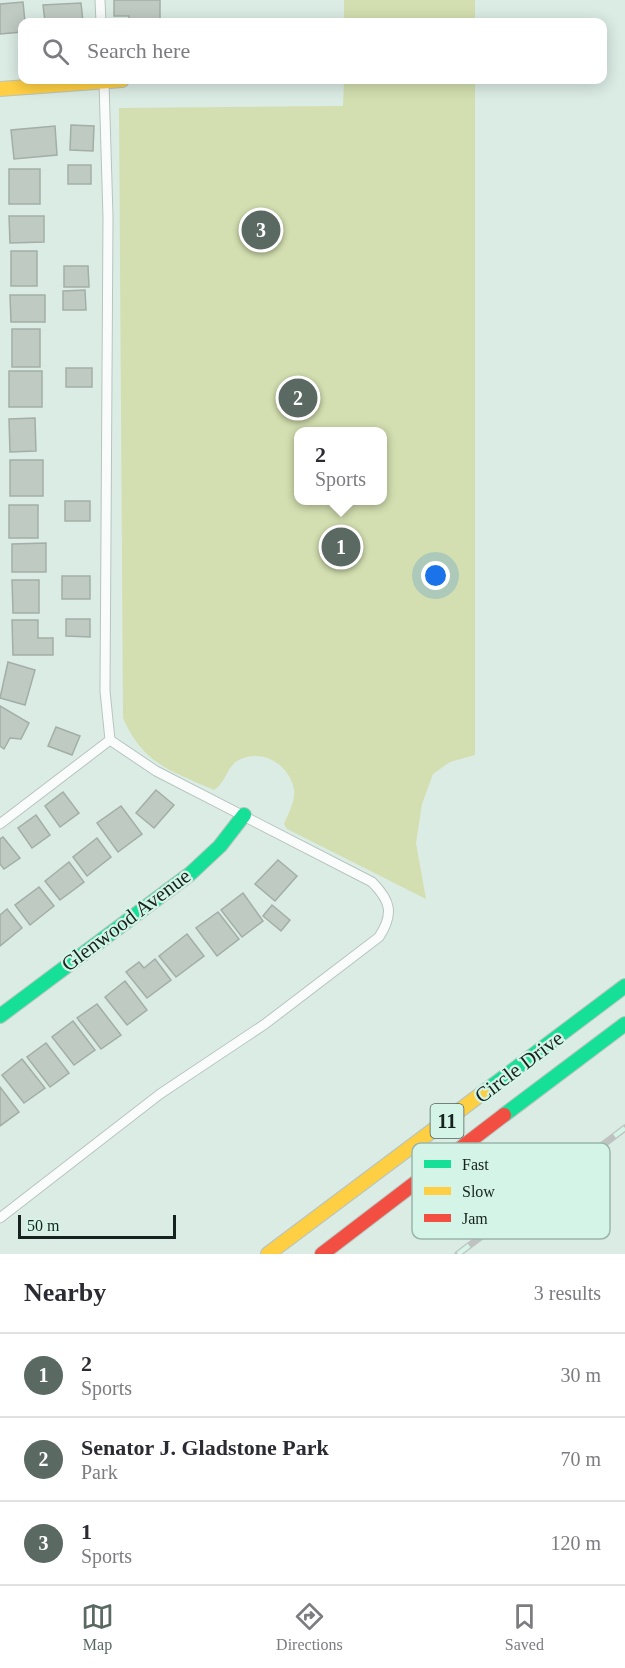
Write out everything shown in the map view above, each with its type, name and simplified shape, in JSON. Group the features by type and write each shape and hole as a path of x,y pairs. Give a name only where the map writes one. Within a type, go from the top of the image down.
{"main road":[{"path":"0,89 65,84"},
{"name":"Glenwood Avenue","path":"0,1016 161,896 219,846 236,829 244,815"},
{"name":"Circle Drive","path":"416,1143 625,986"},
{"name":"Circle Drive","path":"468,1143 625,1024"},
{"name":"Circle Drive","path":"268,1254 412,1146"},
{"name":"Circle Drive","path":"322,1254 412,1186"}],"lane":[{"path":"100,0 101,18"},
{"path":"104,84 108,217 105,691 110,740"},
{"path":"0,1218 160,1094 274,1017 380,937 388,924 389,908 383,893 372,882 156,771 110,740"},
{"path":"0,824 110,740"}],"green space":[{"path":"344,0 475,0 475,18 344,18"},
{"path":"344,84 475,84 475,755 450,762 433,774 422,804 416,843 426,899 287,829 284,824 293,802 294,789 287,773 274,761 250,756 236,761 214,790 172,771 149,756 131,734 123,718 119,108 343,106"}],"building":[{"path":"114,0 160,0 160,18 114,16"},
{"path":"23,2 25,18 18,18 18,32 0,34 0,4"},
{"path":"81,3 83,18 45,18 43,5"},
{"path":"71,125 94,126 93,151 70,150"},
{"path":"55,126 57,155 14,159 11,130"},
{"path":"68,165 91,165 91,184 68,184"},
{"path":"9,169 40,169 40,204 9,204"},
{"path":"9,216 44,216 44,242 10,243"},
{"path":"11,251 37,251 37,286 11,286"},
{"path":"64,266 88,266 89,287 64,287"},
{"path":"85,290 86,310 63,310 63,291"},
{"path":"10,295 45,295 45,322 11,322"},
{"path":"12,329 40,329 40,367 12,367"},
{"path":"66,368 92,368 92,387 66,387"},
{"path":"9,371 42,371 42,407 9,407"},
{"path":"35,418 36,451 10,452 9,419"},
{"path":"10,460 43,460 43,496 10,496"},
{"path":"65,501 90,501 90,521 65,521"},
{"path":"9,505 38,505 38,538 9,538"},
{"path":"46,543 46,572 12,572 12,544"},
{"path":"62,576 90,576 90,599 62,599"},
{"path":"12,580 39,580 39,613 13,613"},
{"path":"66,619 90,619 90,637 66,636"},
{"path":"12,620 38,620 38,638 53,638 53,655 13,655"},
{"path":"8,662 35,670 25,705 0,698"},
{"path":"0,706 29,723 21,739 10,738 4,749 0,746"},
{"path":"56,727 80,736 72,755 48,746"},
{"path":"156,790 174,805 154,828 136,813"},
{"path":"63,792 79,813 60,827 45,806"},
{"path":"121,806 142,834 118,852 97,823"},
{"path":"36,815 50,835 32,848 18,828"},
{"path":"3,837 20,858 4,869 0,864 0,839"},
{"path":"97,838 111,857 87,876 73,857"},
{"path":"278,860 297,876 275,901 255,884"},
{"path":"69,862 84,882 60,900 45,881"},
{"path":"39,887 54,906 30,925 15,905"},
{"path":"243,893 263,921 242,937 221,910"},
{"path":"272,905 290,920 281,931 263,916"},
{"path":"7,909 22,928 0,946 0,915"},
{"path":"218,912 239,939 217,956 196,928"},
{"path":"187,934 204,956 176,977 159,956"},
{"path":"155,959 171,980 147,998 126,972 139,962 144,968"},
{"path":"125,981 147,1010 127,1025 105,997"},
{"path":"97,1004 121,1035 101,1049 77,1018"},
{"path":"73,1021 95,1050 74,1065 52,1037"},
{"path":"46,1043 69,1073 50,1087 27,1057"},
{"path":"22,1059 45,1088 24,1103 2,1075"},
{"path":"0,1087 19,1112 0,1126"}],"railway":[{"path":"605,1143 625,1128"},
{"path":"458,1254 478,1239"}],"traffic: fast":[{"path":"0,1016 190,874 220,846 244,815"},
{"path":"484,1092 625,986"},
{"path":"504,1115 625,1024"}],"traffic: slow":[{"path":"0,89 68,84"},
{"path":"416,1143 484,1092"},
{"path":"268,1254 412,1146"}],"traffic: jam":[{"path":"467,1143 504,1115"},
{"path":"322,1254 412,1185"}],"place":[{"name":"1","path":"261,230"},
{"name":"Senator J. Gladstone Park","path":"298,398"},
{"name":"2","path":"341,547"}]}
